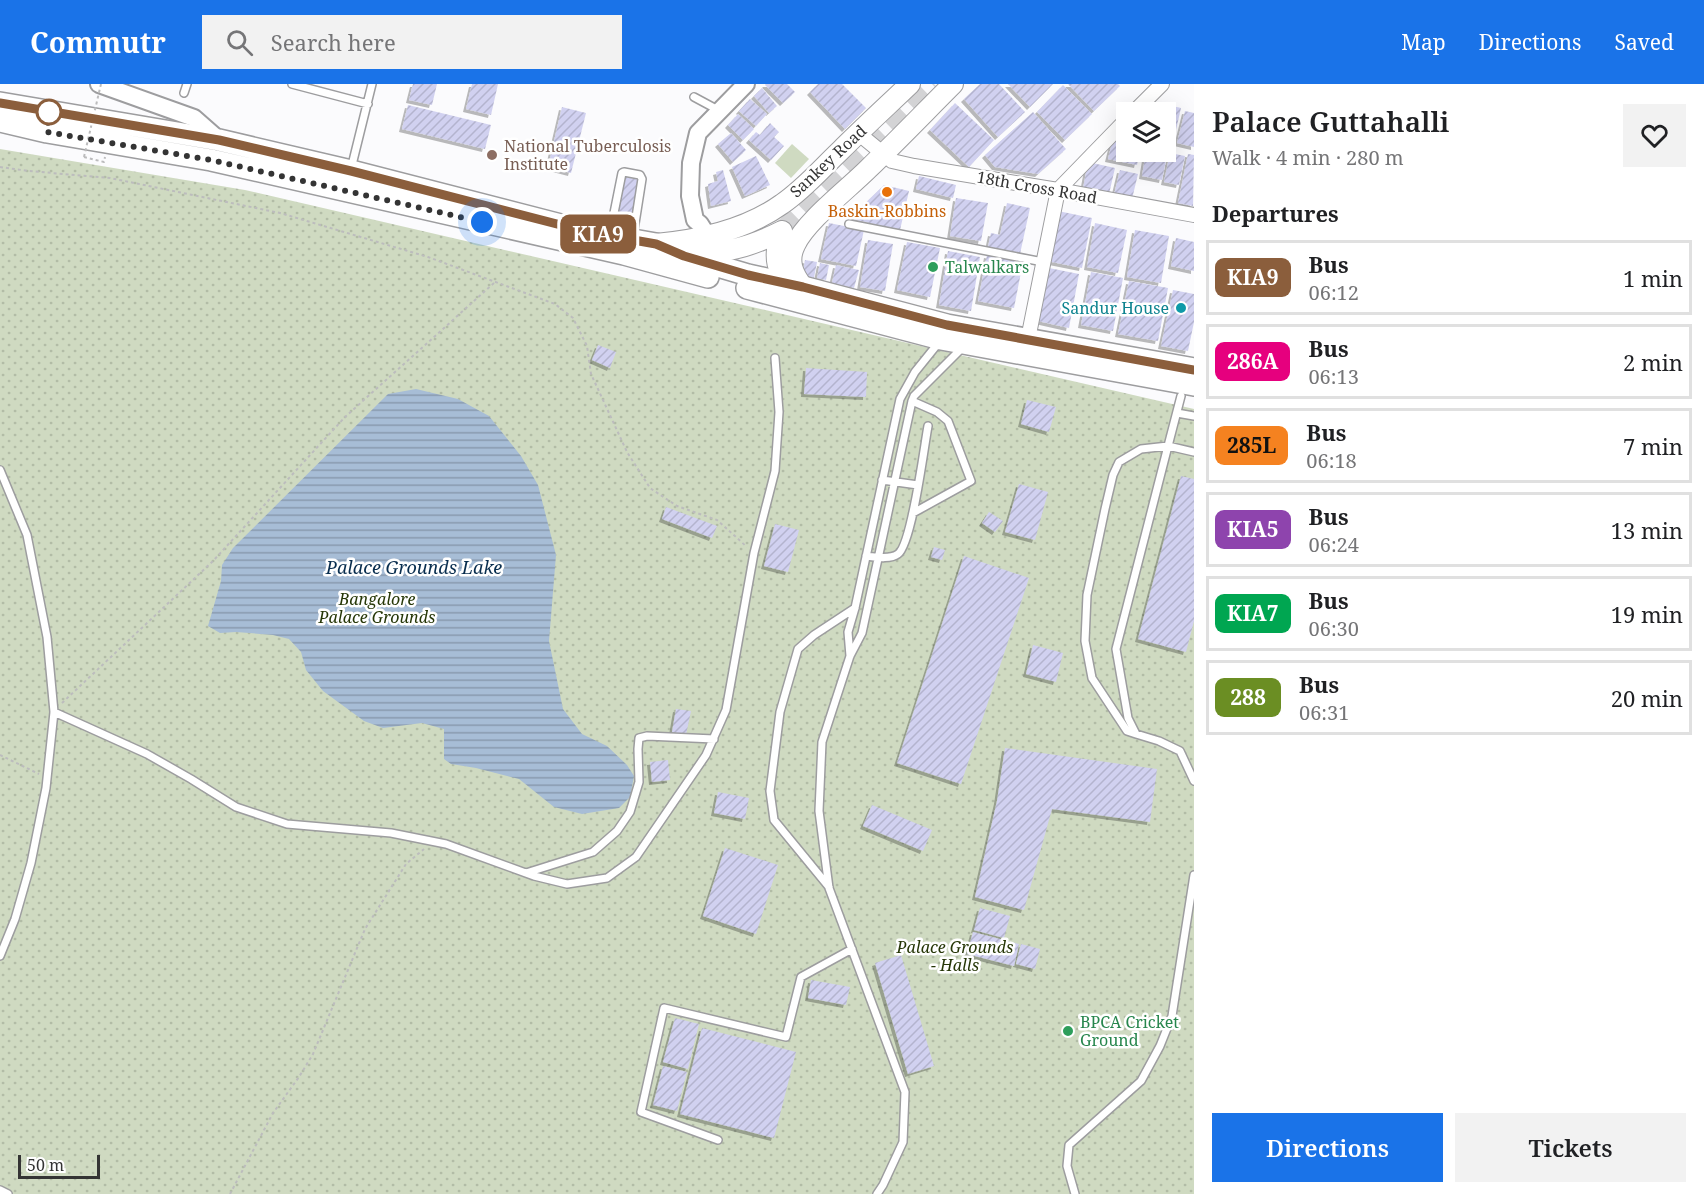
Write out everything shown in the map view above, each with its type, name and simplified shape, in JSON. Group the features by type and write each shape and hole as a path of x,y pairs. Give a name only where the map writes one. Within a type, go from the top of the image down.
{"main road":[{"name":"Sankey Road","path":"0,121 47,132 211,160 632,251 656,244 687,241 733,229 782,205 802,189 910,84"},
{"name":"Sankey Road","path":"796,285 792,261 794,247 804,230 953,84"},
{"name":"Sankey Road","path":"0,103 219,140 609,236 632,251"},
{"path":"632,251 684,256 727,252 758,243 782,231 778,239 779,270 796,285"},
{"path":"656,244 684,256 748,275 796,285 947,325 1194,369"},
{"path":"632,251 941,339 1187,391"}],"street":[{"path":"100,84 194,118 219,140"},
{"path":"707,235 695,220 690,196 691,163 698,133 746,84"},
{"path":"1144,102 1162,84"},
{"path":"1028,339 1058,189 1116,130"},
{"name":"18th Cross Road","path":"858,133 892,161 1194,215"}],"lane":[{"path":"184,93 187,84"},
{"path":"292,84 368,104"},
{"path":"351,171 372,84"},
{"path":"694,97 720,111"},
{"path":"609,236 622,173 640,175 642,179 632,251"},
{"path":"849,224 1043,262"},
{"path":"850,656 848,632 900,399 915,372 941,339"},
{"path":"877,1194 903,1142 905,1092 829,888 819,812 822,742 850,656 862,633 912,401 914,396 965,344"},
{"path":"54,712 147,754 236,807 287,824 391,833 446,844 526,873 567,884 607,878 636,857 706,755 726,710 754,553 775,471 779,412 775,358"},
{"path":"1136,734 1128,718 1116,649 1177,413 1187,391"},
{"path":"912,401 938,412 948,421 971,482 913,513"},
{"path":"1177,413 1194,417"},
{"path":"866,556 894,556 904,549 913,513 928,426"},
{"path":"1194,452 1168,446 1141,449 1119,462 1113,475 1087,595 1085,641 1092,678 1127,731 1159,741 1180,751 1194,781"},
{"path":"0,470 27,535 48,637 54,712 46,788 31,863 15,920 0,956"},
{"path":"882,480 918,485"},
{"path":"829,888 774,820 770,791 780,712 798,649 814,635 855,608"},
{"path":"526,873 593,852 617,831 630,812 639,782 639,738 647,736 714,739"},
{"path":"1075,1194 1066,1166 1069,1145 1141,1081 1160,1046 1172,1016 1194,875"},
{"path":"718,1140 641,1112 664,1008 786,1037 801,977 852,949"},
{"path":"0,1190 8,1194"}],"path":[{"path":"100,84 84,157 104,162 105,157"},
{"path":"0,167 110,178 280,213 428,257 555,304 573,318 587,346 591,374 627,452 650,488 677,506 717,520 754,553"},
{"path":"54,712 213,561 345,417 495,282"},
{"path":"0,755 46,778"},
{"path":"230,1194 273,1113 313,1054 365,929 406,864 432,842"}],"green space":[{"path":"792,144 809,159 791,178 775,163"},
{"name":"Bangalore Palace Grounds","path":"0,149 245,190 1194,409 1194,1194 0,1194"}],"water":[{"name":"Palace Grounds Lake","path":"416,389 458,399 489,416 521,456 538,485 556,555 549,641 563,709 582,734 607,746 627,765 634,776 630,797 619,808 582,814 554,807 519,779 451,764 444,759 444,729 422,723 383,728 364,721 323,691 306,670 301,652 289,639 273,635 220,633 208,626 221,581 222,565 233,548 388,394"}],"building":[{"path":"413,84 437,84 432,105 409,100"},
{"path":"472,84 498,84 491,115 466,109"},
{"path":"766,84 787,84 795,92 783,103"},
{"path":"818,84 842,84 866,108 845,129 810,92"},
{"path":"980,84 999,84 1025,112 998,137 964,99"},
{"path":"1008,84 1053,84 1030,107"},
{"path":"1068,84 1118,84 1120,86 1094,111"},
{"path":"1063,85 1092,114 1065,140 1037,112"},
{"path":"762,88 777,106 769,113 754,96"},
{"path":"750,99 767,114 756,126 739,111"},
{"path":"955,103 994,140 969,167 930,130"},
{"path":"408,105 491,125 485,149 402,129"},
{"path":"562,107 586,113 571,173 548,167"},
{"path":"1176,107 1181,108 1176,130"},
{"path":"1185,111 1194,113 1194,147 1177,143"},
{"path":"1033,112 1066,149 1038,174 995,167 985,155"},
{"path":"738,114 754,129 743,140 728,125"},
{"path":"770,123 779,132 774,137 784,146 771,160 749,140 756,132 760,135"},
{"path":"731,133 746,150 733,162 718,144"},
{"path":"1113,139 1116,140 1116,161 1108,159"},
{"path":"1176,154 1185,156 1179,185 1164,182 1168,162 1176,162"},
{"path":"1188,154 1194,155 1193,206 1178,203"},
{"path":"756,156 770,185 745,196 732,167"},
{"path":"1088,162 1115,168 1109,194 1083,189"},
{"path":"1122,162 1138,162 1137,165"},
{"path":"1144,162 1166,162 1162,180 1142,176"},
{"path":"723,170 731,201 711,206 708,184 718,181 716,172"},
{"path":"1120,170 1138,174 1132,199 1114,195"},
{"path":"919,176 956,185 953,198 916,189"},
{"path":"625,177 641,180 632,222 616,218"},
{"path":"884,185 909,191 900,230 853,219 855,213"},
{"path":"956,198 988,203 981,241 950,236"},
{"path":"1007,203 1030,208 1020,254 988,247 991,233 1000,235"},
{"path":"1058,211 1092,218 1082,268 1047,261"},
{"path":"829,223 864,230 856,266 821,259"},
{"path":"1095,223 1127,230 1118,273 1087,267"},
{"path":"1135,230 1169,236 1161,283 1127,277"},
{"path":"1176,238 1194,242 1194,271 1171,266"},
{"path":"868,240 893,244 885,291 860,287"},
{"path":"907,242 940,248 930,297 897,290"},
{"path":"948,251 980,257 971,311 939,305"},
{"path":"987,255 1023,262 1014,308 978,301"},
{"path":"805,260 817,262 814,278 802,276"},
{"path":"820,263 829,265 826,280 817,278"},
{"path":"836,265 859,270 854,288 832,283"},
{"path":"1049,268 1079,274 1069,328 1038,321"},
{"path":"1091,272 1123,278 1113,331 1081,325"},
{"path":"1129,281 1168,288 1158,341 1118,334"},
{"name":"Sandur House","path":"1173,290 1194,294 1194,322 1188,351 1161,346"},
{"path":"598,345 616,352 610,368 592,360"},
{"path":"806,368 867,372 866,397 804,394"},
{"path":"1027,400 1056,407 1049,432 1021,424"},
{"path":"1181,476 1194,479 1194,621 1186,652 1138,639"},
{"path":"1019,484 1048,492 1035,540 1005,532"},
{"path":"666,507 717,526 712,538 662,519"},
{"path":"989,512 1003,521 995,532 982,523"},
{"path":"775,524 799,530 788,572 764,566"},
{"path":"934,547 945,550 942,560 931,557"},
{"path":"964,556 1029,578 961,784 897,763"},
{"path":"1033,645 1063,653 1056,682 1026,674"},
{"path":"676,709 691,711 686,735 672,732"},
{"path":"1005,748 1157,769 1150,822 1052,809 1024,910 975,897 997,801"},
{"path":"668,760 670,780 652,782 650,762"},
{"path":"718,792 749,798 745,819 714,813"},
{"path":"872,805 932,830 923,851 863,826"},
{"path":"725,848 778,865 756,934 703,916"},
{"path":"980,908 1010,916 1004,938 974,930"},
{"path":"973,932 1019,944 1014,966 967,954"},
{"path":"1021,944 1040,949 1035,969 1016,964"},
{"path":"901,955 934,1066 908,1074 875,963"},
{"path":"811,980 850,987 846,1005 808,998"},
{"path":"675,1018 699,1024 688,1069 663,1062"},
{"path":"702,1028 796,1052 774,1138 680,1114"},
{"path":"663,1066 687,1072 677,1111 653,1105"}],"tunnel":[{"path":"782,231 934,84"}],"bus line":[{"name":"KIA9","path":"0,103 219,140 351,171 588,232 656,244 684,256 748,275 947,325 1194,370"}],"place":[{"name":"National Tuberculosis Institute","path":"492,155"},
{"name":"Baskin-Robbins","path":"887,192"},
{"name":"Talwalkars","path":"933,267"},
{"name":"Sandur House","path":"1181,308"},
{"name":"BPCA Cricket Ground","path":"1068,1031"}],"route":[{"path":"49,112 47,132 211,160 482,222"}],"park label":[{"name":"Palace Grounds - Halls","path":"955,956"}]}
